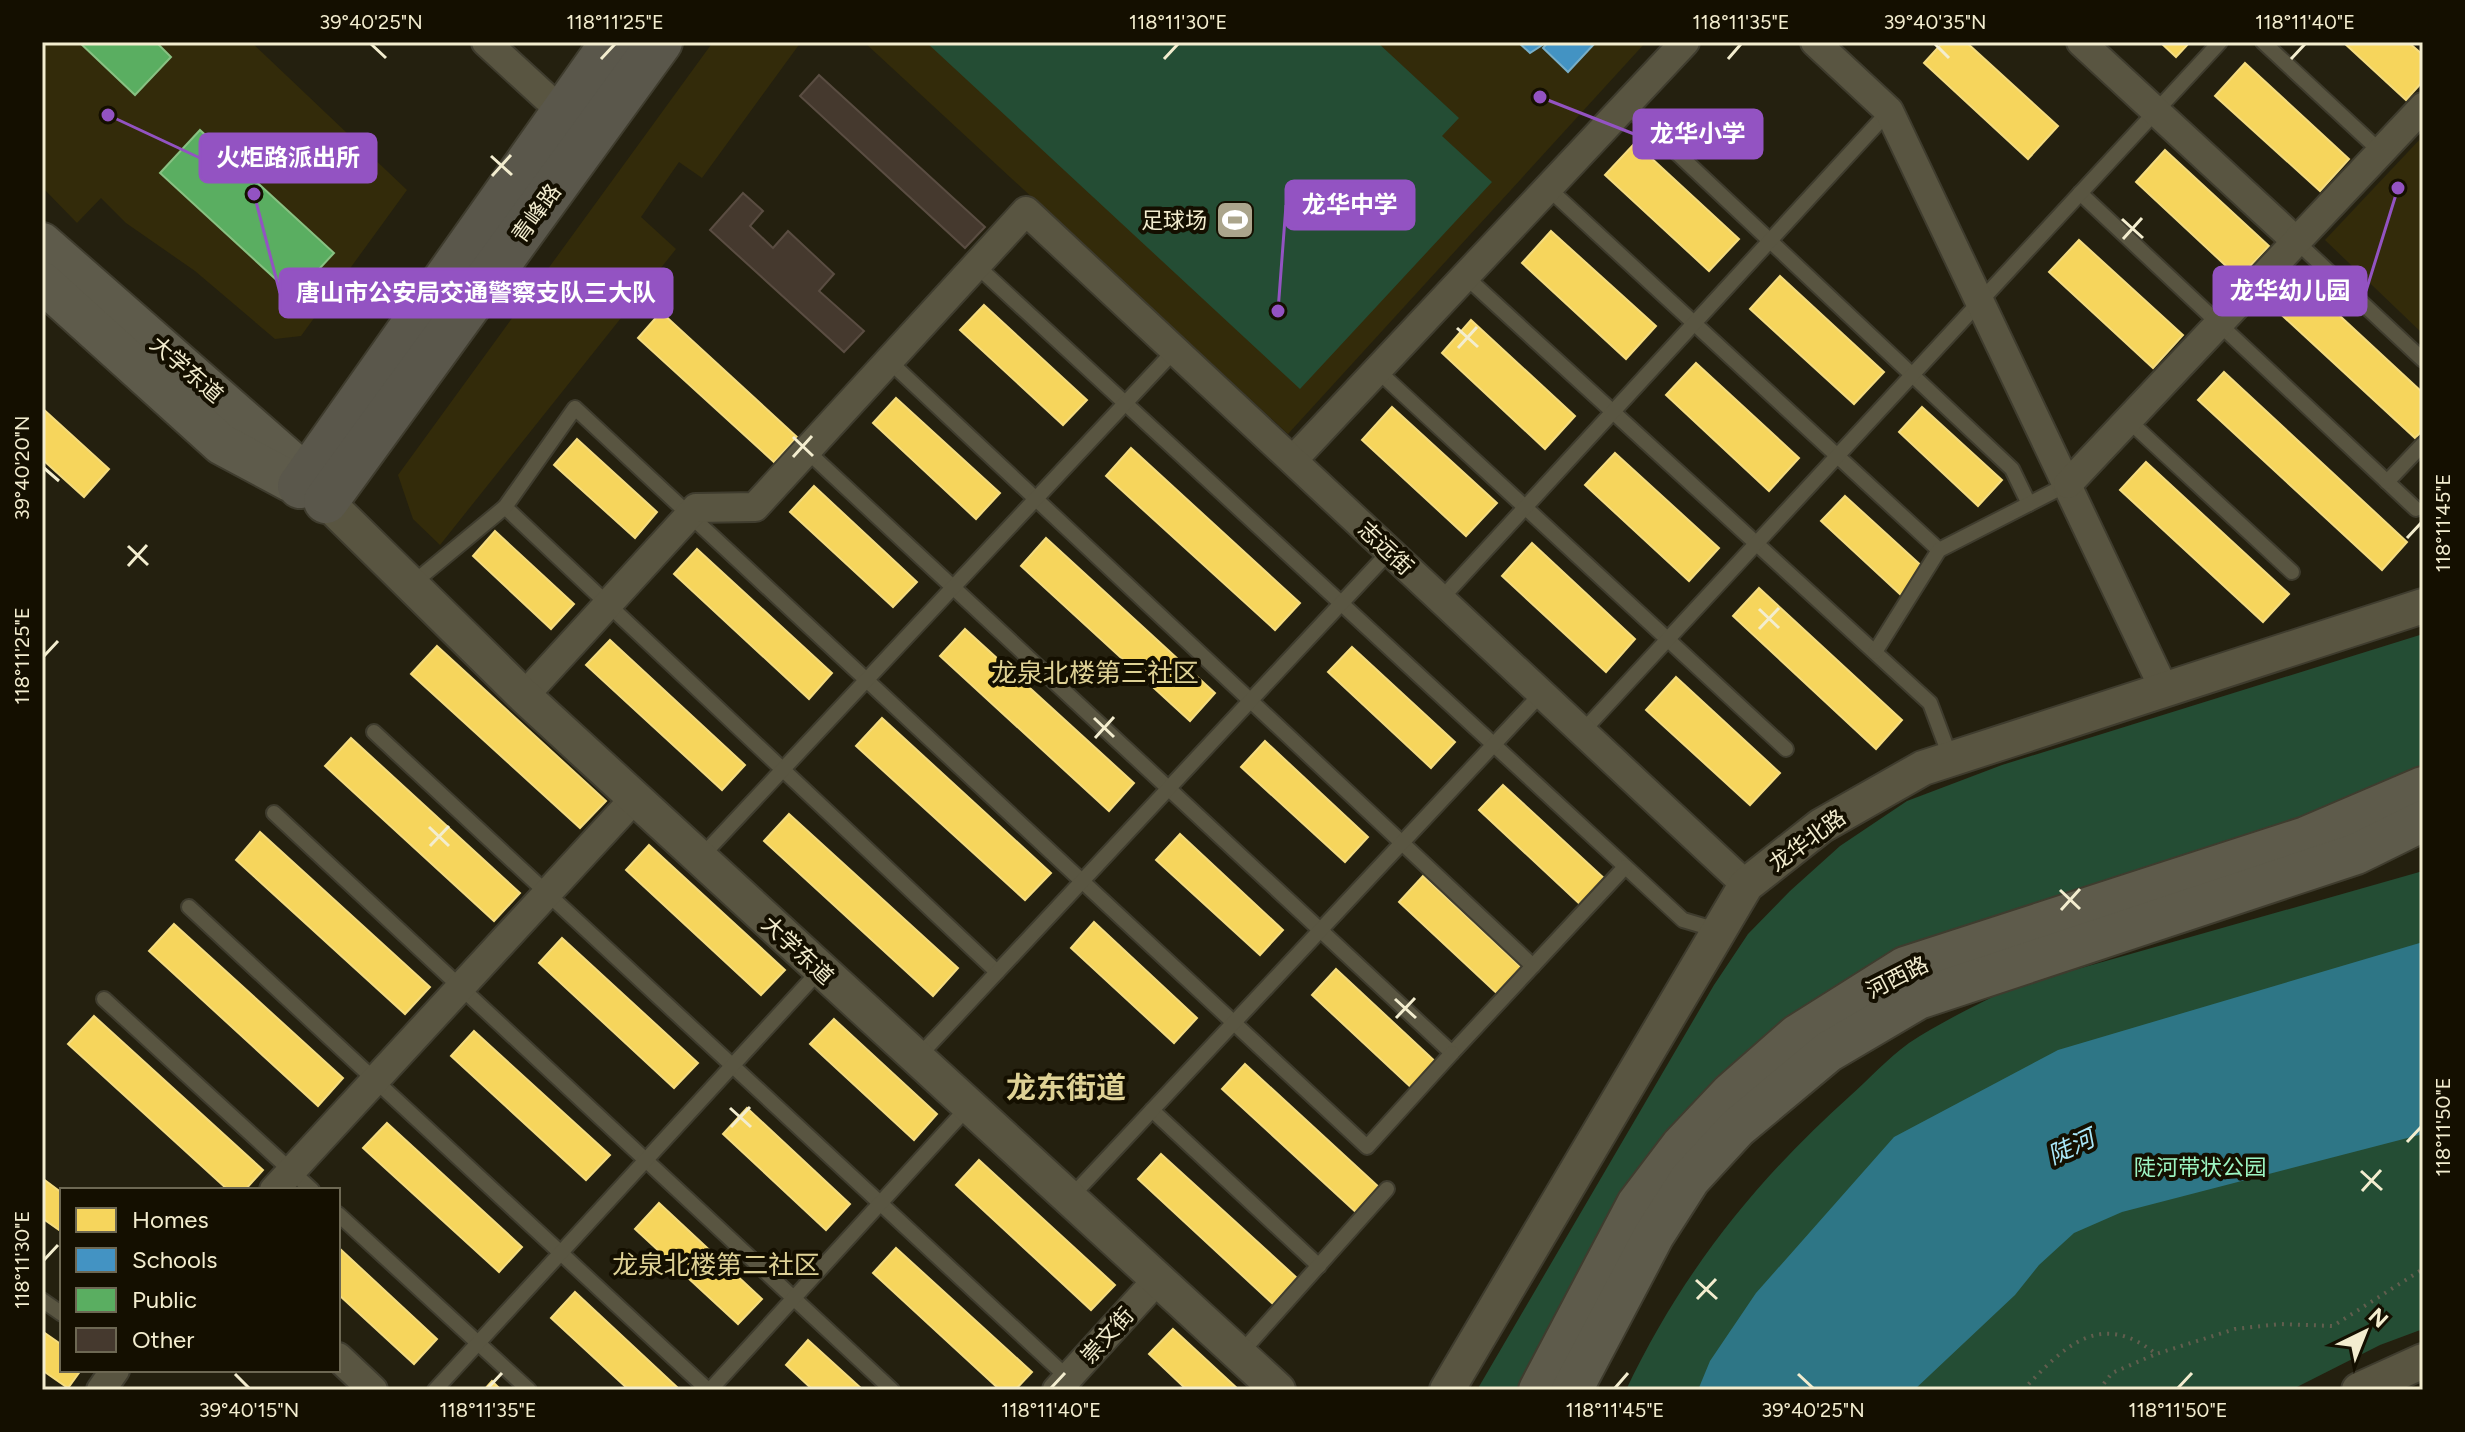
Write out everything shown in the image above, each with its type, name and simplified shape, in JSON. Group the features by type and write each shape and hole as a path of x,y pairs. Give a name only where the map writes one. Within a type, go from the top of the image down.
{"main road":[{"name":"青峰路","path":"311,488 562,112 613,42"},
{"name":"青峰路","path":"311,488 660,42"},
{"name":"大学东道","path":"42,243 311,488"},
{"name":"大学东道","path":"42,282 221,444 311,488"},
{"name":"河西路","path":"1539,1390 1637,1204 1681,1146 1731,1093 1797,1035 1905,967 2306,837 2423,787"},
{"name":"河西路","path":"1572,1390 1654,1235 1690,1179 1737,1128 1828,1052 1918,999 2356,854 2423,821"}],"street":[{"path":"486,42 562,112"},
{"path":"1293,460 1685,42"},
{"path":"1815,42 1889,111 2164,689"},
{"path":"2081,42 2297,242"},
{"path":"2068,484 2423,107"},
{"name":"志远街","path":"976,265 1026,211 1746,885"},
{"path":"524,696 696,508 755,507 976,265"},
{"name":"大学东道","path":"311,488 634,799 1278,1390"},
{"name":"龙华北路","path":"1447,1390 1746,885 1821,826 1923,768 2423,606"},
{"path":"292,1184 375,1080 634,799"},
{"name":"崇文街","path":"1062,1384 1157,1280"},
{"path":"340,1359 365,1387"},
{"path":"2359,1390 2423,1361"},
{"path":"101,1390 114,1372"}],"lane":[{"path":"1582,732 2220,42"},
{"path":"2263,42 2381,152"},
{"path":"1626,105 2012,469 2029,504"},
{"path":"1441,599 1889,111"},
{"path":"1548,188 1939,550"},
{"path":"2080,193 2416,509"},
{"path":"2297,242 2423,360"},
{"path":"976,265 1683,920 1717,930"},
{"path":"1465,276 1930,703 1951,759"},
{"path":"699,858 1175,350"},
{"path":"888,360 1533,966"},
{"path":"1377,370 1786,749"},
{"path":"411,585 505,507 575,408 688,517 1367,1147 1625,867"},
{"path":"2128,420 2292,572"},
{"path":"2387,482 2423,444"},
{"path":"807,451 1452,1053"},
{"path":"1875,652 1939,550 2068,484"},
{"path":"505,507 997,972"},
{"path":"916,1058 1390,551"},
{"path":"1069,1199 1541,694"},
{"path":"374,732 880,1203 1062,1384"},
{"path":"274,813 892,1390"},
{"path":"189,907 709,1390 969,1106"},
{"path":"435,1390 820,970"},
{"path":"104,999 292,1184"},
{"path":"1152,1110 1319,1266"},
{"path":"1239,1355 1387,1189"},
{"path":"340,1216 529,1390"},
{"path":"42,1300 60,1313"}],"path":[{"path":"2099,1390 2112,1373 2156,1354 2235,1329 2280,1324 2333,1326 2423,1269"},
{"path":"2023,1390 2065,1346 2089,1337 2111,1334 2143,1343 2156,1354"}],"shaded area":[{"path":"42,42 251,42 407,190 301,336 275,339 195,271 126,223 101,198 77,223 42,187"},
{"path":"713,42 801,42 702,178 679,162 641,217 676,249 440,545 413,519 398,475"},
{"path":"864,42 1646,42 1288,434"},
{"path":"2423,136 2423,334 2325,240"}],"green space":[{"path":"926,42 1377,42 1459,118 1442,136 1492,182 1300,389"},
{"path":"2423,634 2423,777 1851,983 1529,1390 1477,1390 1714,985 1748,934 1840,846 1907,801 2002,765"},
{"name":"陡河带状公园","path":"2423,871 2423,1329 2380,1345 2291,1390 1626,1390 1671,1307 1723,1231 1815,1128 1909,1043 2011,988"}],"water":[{"name":"陡河","path":"2423,942 2423,1134 2122,1212 2074,1233 2039,1265 2015,1295 1914,1390 1698,1390 1710,1361 1756,1293 1894,1137 2058,1050"}],"building: Homes":[{"path":"1943,42 1966,42 2058,126 2028,159 1924,63"},
{"path":"2160,42 2190,42 2176,57"},
{"path":"2343,42 2408,42 2423,55 2423,81 2406,100"},
{"path":"2245,63 2349,159 2320,191 2215,96"},
{"path":"1635,143 1739,239 1709,271 1605,175"},
{"path":"2165,150 2269,246 2239,278 2136,182"},
{"path":"1551,231 1656,326 1626,359 1522,263"},
{"path":"2079,240 2183,335 2153,368 2049,272"},
{"path":"1780,276 1884,372 1854,404 1750,309"},
{"path":"2299,278 2423,393 2423,430 2415,438 2272,306"},
{"path":"984,305 1087,400 1063,425 960,330"},
{"path":"661,312 797,437 774,462 638,338"},
{"path":"1471,320 1575,416 1545,449 1442,353"},
{"path":"1696,363 1799,458 1769,491 1666,395"},
{"path":"2224,372 2407,542 2382,570 2198,400"},
{"path":"896,398 1000,493 976,519 873,423"},
{"path":"1392,407 1497,503 1466,536 1362,440"},
{"path":"1922,407 2002,480 1978,506 1899,432"},
{"path":"42,408 109,469 84,497 42,459"},
{"path":"577,439 657,512 635,538 554,465"},
{"path":"1131,448 1300,603 1275,630 1106,476"},
{"path":"1615,453 1719,548 1689,581 1585,485"},
{"path":"2146,462 2289,594 2263,622 2120,490"},
{"path":"814,486 917,582 893,607 790,512"},
{"path":"1845,496 1925,569 1901,595 1821,521"},
{"path":"495,531 574,604 551,629 473,556"},
{"path":"1046,538 1215,693 1190,721 1021,566"},
{"path":"1532,543 1635,639 1606,672 1502,576"},
{"path":"697,549 832,673 809,699 674,574"},
{"path":"1759,588 1902,720 1876,749 1733,616"},
{"path":"965,629 1134,783 1109,811 940,656"},
{"path":"610,640 745,765 722,790 586,665"},
{"path":"437,646 606,801 580,828 411,674"},
{"path":"1352,647 1455,742 1431,768 1328,672"},
{"path":"1676,677 1780,773 1750,805 1646,710"},
{"path":"882,718 1051,873 1025,900 856,746"},
{"path":"351,738 520,893 494,921 325,766"},
{"path":"1265,741 1368,837 1345,862 1241,767"},
{"path":"1503,785 1606,880 1582,906 1479,810"},
{"path":"789,814 958,968 933,996 764,841"},
{"path":"260,832 430,987 405,1014 236,860"},
{"path":"1180,834 1283,930 1260,955 1156,860"},
{"path":"649,845 785,970 761,995 626,870"},
{"path":"1423,876 1526,972 1502,998 1399,902"},
{"path":"1094,922 1197,1018 1174,1043 1071,948"},
{"path":"174,924 343,1078 318,1106 149,951"},
{"path":"562,938 698,1063 674,1088 539,963"},
{"path":"1336,969 1439,1065 1415,1091 1312,995"},
{"path":"94,1016 263,1170 247,1188 226,1188 68,1044"},
{"path":"834,1019 937,1114 914,1140 810,1044"},
{"path":"474,1031 610,1155 586,1180 451,1056"},
{"path":"1245,1064 1381,1189 1358,1214 1222,1089"},
{"path":"747,1108 850,1204 826,1230 723,1134"},
{"path":"387,1123 522,1247 499,1272 363,1148"},
{"path":"1161,1154 1297,1278 1273,1304 1138,1179"},
{"path":"979,1160 1115,1285 1091,1310 956,1185"},
{"path":"42,1178 60,1192 60,1231 42,1218"},
{"path":"659,1203 762,1299 738,1324 635,1229"},
{"path":"896,1248 1032,1372 1015,1390 1000,1390 873,1273"},
{"path":"340,1249 437,1339 414,1364 340,1296"},
{"path":"575,1292 678,1388 629,1390 551,1318"},
{"path":"1173,1329 1239,1390 1187,1390 1149,1354"},
{"path":"42,1331 60,1344 60,1372 80,1372 68,1388 42,1370"},
{"path":"808,1340 863,1390 813,1390 786,1365"},
{"path":"492,1381 501,1390 484,1390"}],"building: Schools":[{"path":"1518,42 1547,42 1530,53"},
{"path":"1548,42 1596,42 1568,72 1543,48"}],"building: Public":[{"path":"79,42 156,42 171,57 135,95"},
{"path":"200,130 334,253 294,296 160,173"}],"building: Other":[{"path":"819,75 985,227 965,248 800,96"},
{"path":"743,193 763,211 750,226 773,248 788,231 834,274 819,291 864,331 844,352 710,230"}],"place":[{"name":"龙华小学","path":"1540,97"},
{"name":"火炬路派出所","path":"108,115"},
{"name":"龙华幼儿园","path":"2398,188"},
{"name":"唐山市公安局交通警察支队三大队","path":"254,194"},
{"name":"足球场","path":"1235,220"},
{"name":"龙华中学","path":"1278,311"}],"district":[{"name":"龙泉北楼第三社区","path":"1095,673"},
{"name":"龙东街道","path":"1066,1088"},
{"name":"龙泉北楼第二社区","path":"716,1265"}]}
